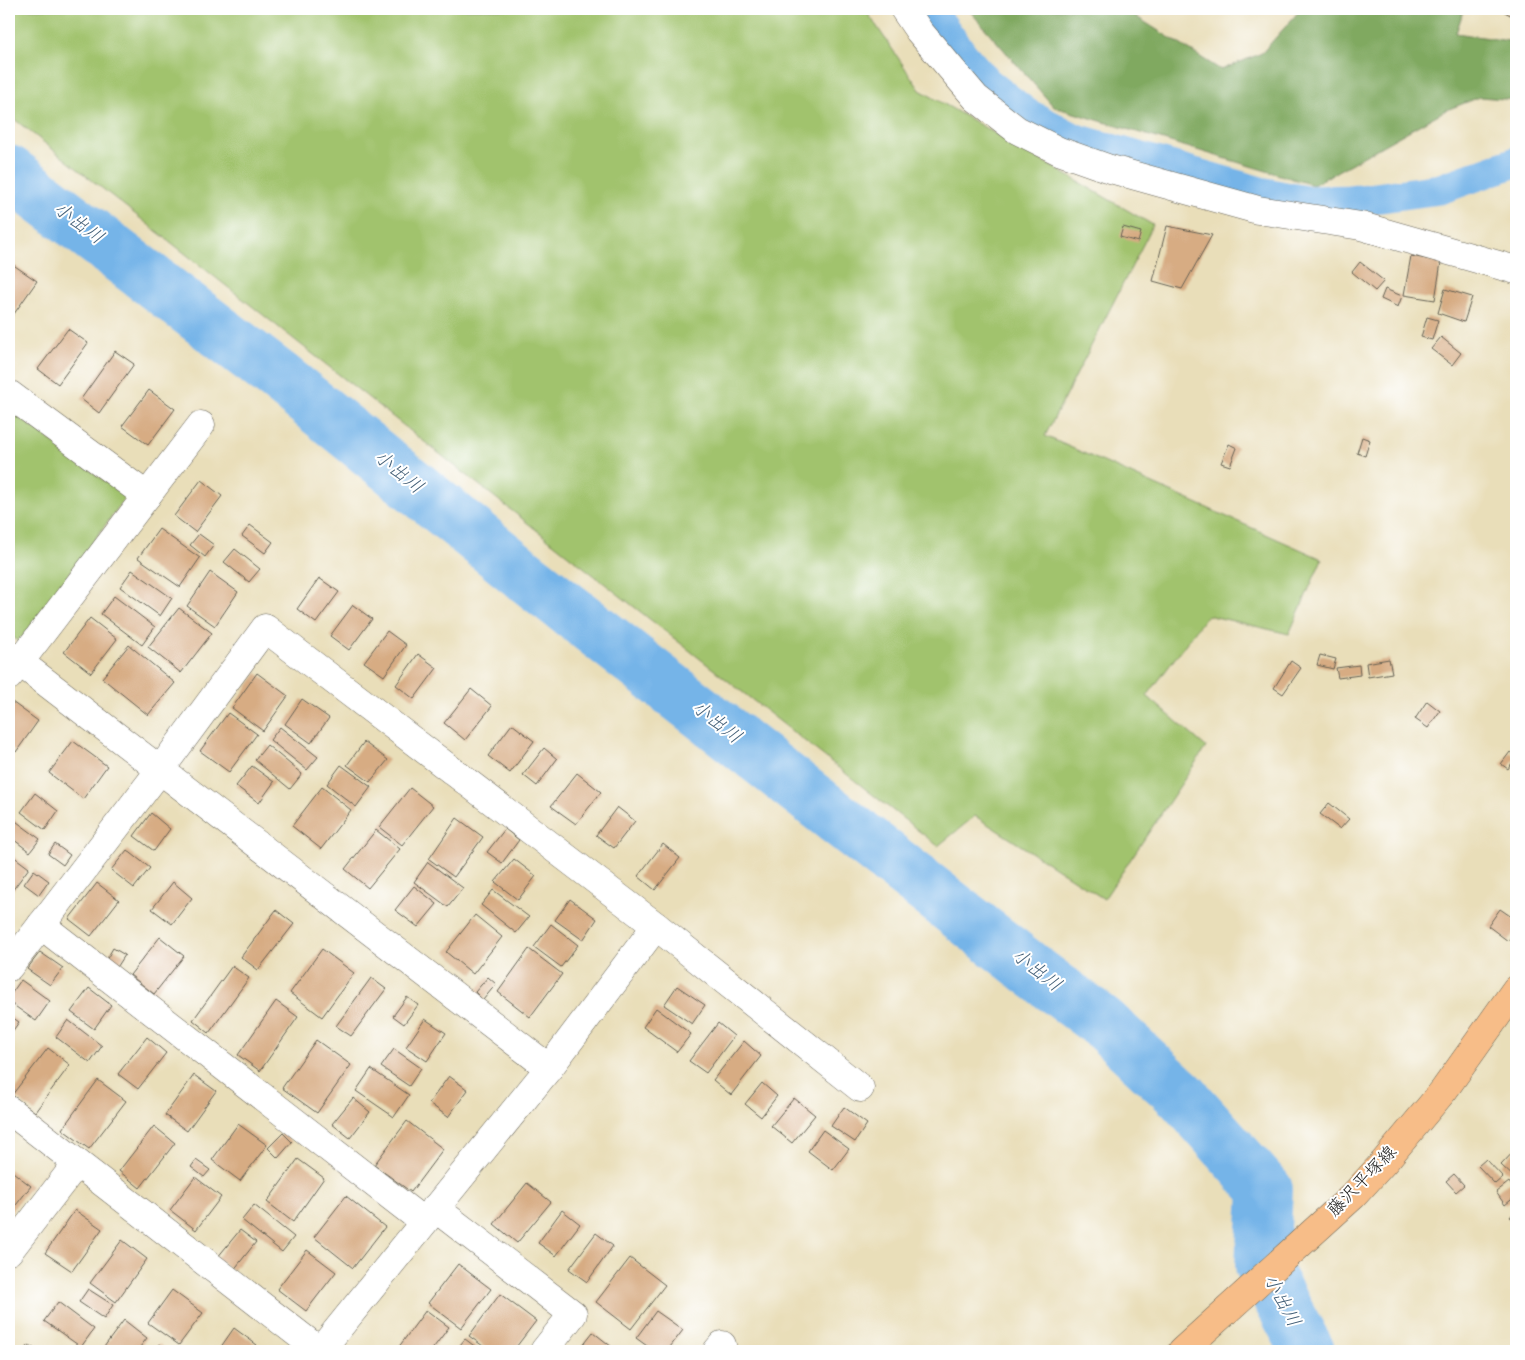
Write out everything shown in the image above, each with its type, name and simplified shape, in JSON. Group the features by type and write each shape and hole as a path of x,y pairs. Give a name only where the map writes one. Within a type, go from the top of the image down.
{"main road":[{"name":"藤沢平塚線","path":"1182,1351 1352,1196 1384,1162 1444,1090 1516,989"}],"street":[{"path":"904,9 919,31 976,98 1017,130 1059,151 1107,168 1258,210 1361,226 1516,270"},
{"path":"9,394 147,496"},
{"path":"201,425 147,496 12,664 160,770 549,1068"},
{"path":"9,967 160,770 265,628 656,926 860,1088"},
{"path":"41,925 430,1215 573,1314 544,1351"},
{"path":"9,1110 320,1351 549,1068 656,926"},
{"path":"9,1251 77,1163"}],"green space":[{"path":"9,9 865,9 920,90 1153,225 1045,436 1322,559 1289,634 1207,615 1147,696 1206,747 1104,899 975,816 938,846 9,115"},
{"path":"968,9 1124,9 1221,70 1262,53 1301,9 1464,9 1456,33 1516,42 1516,100 1480,97 1444,111 1313,185 1054,107"},
{"path":"10,410 126,497 19,642 9,634"}],"building":[{"path":"1499,9 1516,9 1516,18"},
{"path":"1167,226 1212,235 1182,289 1153,281"},
{"path":"1123,227 1141,232 1138,242 1120,237"},
{"path":"1411,256 1441,262 1435,300 1404,295"},
{"path":"1360,262 1384,281 1375,291 1352,272"},
{"path":"12,264 37,281 9,321 9,268"},
{"path":"1385,289 1402,296 1398,307 1381,299"},
{"path":"1445,289 1472,297 1464,322 1438,313"},
{"path":"1427,317 1438,320 1432,340 1421,337"},
{"path":"68,329 88,343 58,384 38,369"},
{"path":"1441,337 1461,353 1452,365 1431,349"},
{"path":"115,351 134,364 99,413 81,399"},
{"path":"149,390 175,409 148,445 122,426"},
{"path":"1362,437 1370,440 1365,456 1357,453"},
{"path":"1229,444 1237,448 1230,466 1221,463"},
{"path":"201,480 222,496 195,532 174,516"},
{"path":"250,525 273,542 265,553 242,536"},
{"path":"159,529 200,558 180,587 138,558"},
{"path":"199,534 214,545 205,557 190,545"},
{"path":"235,549 260,569 249,582 224,562"},
{"path":"132,570 172,598 160,616 120,587"},
{"path":"210,572 238,592 215,626 187,606"},
{"path":"319,578 339,592 316,623 297,609"},
{"path":"114,596 155,627 142,645 101,614"},
{"path":"353,605 372,619 349,650 330,636"},
{"path":"179,608 212,633 181,673 148,647"},
{"path":"90,618 117,639 91,673 64,652"},
{"path":"387,631 406,645 384,676 364,662"},
{"path":"129,645 175,683 148,715 102,678"},
{"path":"418,654 437,668 414,699 396,685"},
{"path":"1320,655 1336,659 1333,669 1317,665"},
{"path":"1389,659 1392,673 1368,677 1366,663"},
{"path":"1291,661 1301,668 1283,694 1274,688"},
{"path":"1359,665 1360,675 1338,678 1336,668"},
{"path":"257,673 288,696 263,731 232,708"},
{"path":"471,689 492,706 465,740 444,723"},
{"path":"302,699 329,718 311,743 285,724"},
{"path":"1427,701 1440,711 1428,728 1415,719"},
{"path":"12,702 38,721 16,752 9,748 9,707"},
{"path":"228,713 257,734 229,772 200,751"},
{"path":"512,724 534,741 510,773 488,756"},
{"path":"280,727 318,757 307,770 270,740"},
{"path":"73,741 107,766 83,799 49,773"},
{"path":"364,742 388,760 370,782 347,765"},
{"path":"267,745 302,774 290,789 255,760"},
{"path":"544,748 557,759 537,786 523,775"},
{"path":"1510,752 1516,757 1508,769 1501,764"},
{"path":"341,765 371,787 356,807 327,784"},
{"path":"252,766 274,782 259,803 236,786"},
{"path":"577,773 601,792 576,824 551,806"},
{"path":"322,787 351,810 321,849 292,826"},
{"path":"410,788 433,806 402,845 379,827"},
{"path":"35,793 58,811 45,830 21,812"},
{"path":"1329,803 1349,819 1340,829 1320,814"},
{"path":"617,807 635,821 614,848 596,835"},
{"path":"151,813 170,829 154,851 134,836"},
{"path":"457,818 483,837 454,877 429,859"},
{"path":"13,819 40,839 30,852 9,836 9,824"},
{"path":"505,829 519,840 502,863 487,852"},
{"path":"376,830 400,849 368,888 345,869"},
{"path":"55,844 70,855 63,865 48,854"},
{"path":"663,844 680,858 655,890 638,876"},
{"path":"127,850 150,868 134,888 111,870"},
{"path":"9,853 29,868 9,895"},
{"path":"514,859 536,876 518,900 495,882"},
{"path":"428,862 463,888 448,907 414,882"},
{"path":"34,870 49,881 39,895 24,884"},
{"path":"173,882 192,898 172,924 152,909"},
{"path":"97,883 119,900 91,936 69,919"},
{"path":"414,886 437,904 418,927 395,910"},
{"path":"493,890 529,917 516,933 481,905"},
{"path":"570,899 597,919 583,940 555,920"},
{"path":"1500,909 1516,920 1516,930 1508,941 1488,926"},
{"path":"276,910 294,924 258,970 241,957"},
{"path":"475,915 502,937 473,974 446,952"},
{"path":"551,924 578,945 561,967 534,947"},
{"path":"160,937 184,956 154,994 130,975"},
{"path":"113,948 125,955 116,969 105,962"},
{"path":"322,949 354,973 322,1017 290,993"},
{"path":"529,949 562,974 530,1017 498,992"},
{"path":"40,952 63,968 50,985 27,969"},
{"path":"232,966 249,978 209,1033 193,1020"},
{"path":"488,977 496,984 483,1000 475,992"},
{"path":"371,978 386,989 351,1036 336,1026"},
{"path":"21,980 50,1001 36,1021 9,1002 9,997"},
{"path":"677,986 705,1005 692,1024 664,1005"},
{"path":"89,988 111,1005 94,1029 71,1012"},
{"path":"407,997 418,1005 404,1024 393,1016"},
{"path":"276,1001 298,1017 260,1071 238,1055"},
{"path":"656,1008 691,1034 677,1052 643,1027"},
{"path":"9,1015 19,1022 9,1036"},
{"path":"425,1019 446,1033 427,1061 406,1047"},
{"path":"68,1020 102,1046 90,1063 56,1037"},
{"path":"718,1023 734,1036 706,1073 689,1061"},
{"path":"147,1037 166,1053 138,1089 118,1074"},
{"path":"316,1040 351,1065 317,1113 282,1088"},
{"path":"744,1041 761,1056 731,1095 713,1080"},
{"path":"48,1048 70,1065 35,1112 12,1095"},
{"path":"394,1049 421,1068 409,1086 381,1067"},
{"path":"371,1069 409,1095 394,1117 356,1091"},
{"path":"194,1075 216,1091 187,1131 165,1115"},
{"path":"449,1076 468,1090 448,1117 429,1103"},
{"path":"98,1080 126,1101 89,1149 62,1129"},
{"path":"762,1083 777,1096 761,1117 745,1104"},
{"path":"353,1098 370,1112 350,1138 332,1124"},
{"path":"794,1098 815,1115 792,1143 771,1126"},
{"path":"844,1107 867,1124 855,1142 831,1126"},
{"path":"407,1121 443,1149 411,1192 374,1165"},
{"path":"238,1124 267,1145 240,1181 212,1160"},
{"path":"154,1126 175,1143 140,1188 119,1171"},
{"path":"823,1130 849,1149 833,1170 808,1151"},
{"path":"283,1133 292,1142 278,1158 268,1148"},
{"path":"1516,1149 1516,1179 1501,1165"},
{"path":"298,1159 324,1178 293,1222 267,1202"},
{"path":"1486,1159 1503,1177 1495,1184 1478,1166"},
{"path":"196,1160 210,1170 204,1177 191,1167"},
{"path":"9,1169 31,1186 9,1214"},
{"path":"1454,1174 1464,1185 1456,1192 1446,1181"},
{"path":"195,1177 221,1197 196,1230 170,1210"},
{"path":"1509,1182 1516,1192 1516,1196 1505,1205 1496,1192"},
{"path":"527,1183 551,1202 517,1243 494,1224"},
{"path":"346,1196 385,1227 353,1268 314,1237"},
{"path":"254,1205 294,1237 282,1252 242,1220"},
{"path":"75,1210 102,1229 72,1271 45,1253"},
{"path":"562,1210 580,1224 556,1256 538,1243"},
{"path":"1516,1210 1516,1222 1510,1217"},
{"path":"240,1230 256,1242 233,1271 217,1258"},
{"path":"596,1233 613,1246 587,1282 569,1269"},
{"path":"122,1240 147,1259 116,1302 90,1283"},
{"path":"307,1250 336,1272 306,1311 277,1289"},
{"path":"630,1258 665,1285 631,1329 596,1302"},
{"path":"458,1264 491,1289 461,1328 428,1303"},
{"path":"88,1289 113,1305 104,1319 79,1302"},
{"path":"172,1290 203,1313 179,1345 148,1323"},
{"path":"500,1294 536,1321 513,1351 490,1351 469,1336"},
{"path":"58,1302 94,1329 81,1347 44,1321"},
{"path":"426,1310 449,1327 431,1351 402,1351 398,1348"},
{"path":"656,1311 683,1330 667,1351 654,1351 636,1338"},
{"path":"124,1320 147,1338 137,1351 101,1351"},
{"path":"234,1328 257,1345 253,1351 218,1351"},
{"path":"593,1332 617,1351 578,1351"},
{"path":"465,1339 481,1351 455,1351"},
{"path":"159,1344 168,1351 154,1351"},
{"path":"29,1345 38,1351 24,1351"}],"waterway":[{"path":"930,9 964,56 988,83 1026,113 1076,139 1260,192 1305,201 1360,200 1440,189 1516,162"},
{"name":"小出川","path":"9,172 280,378 518,570 1103,1023 1182,1096 1266,1190 1262,1266 1308,1351"}]}
